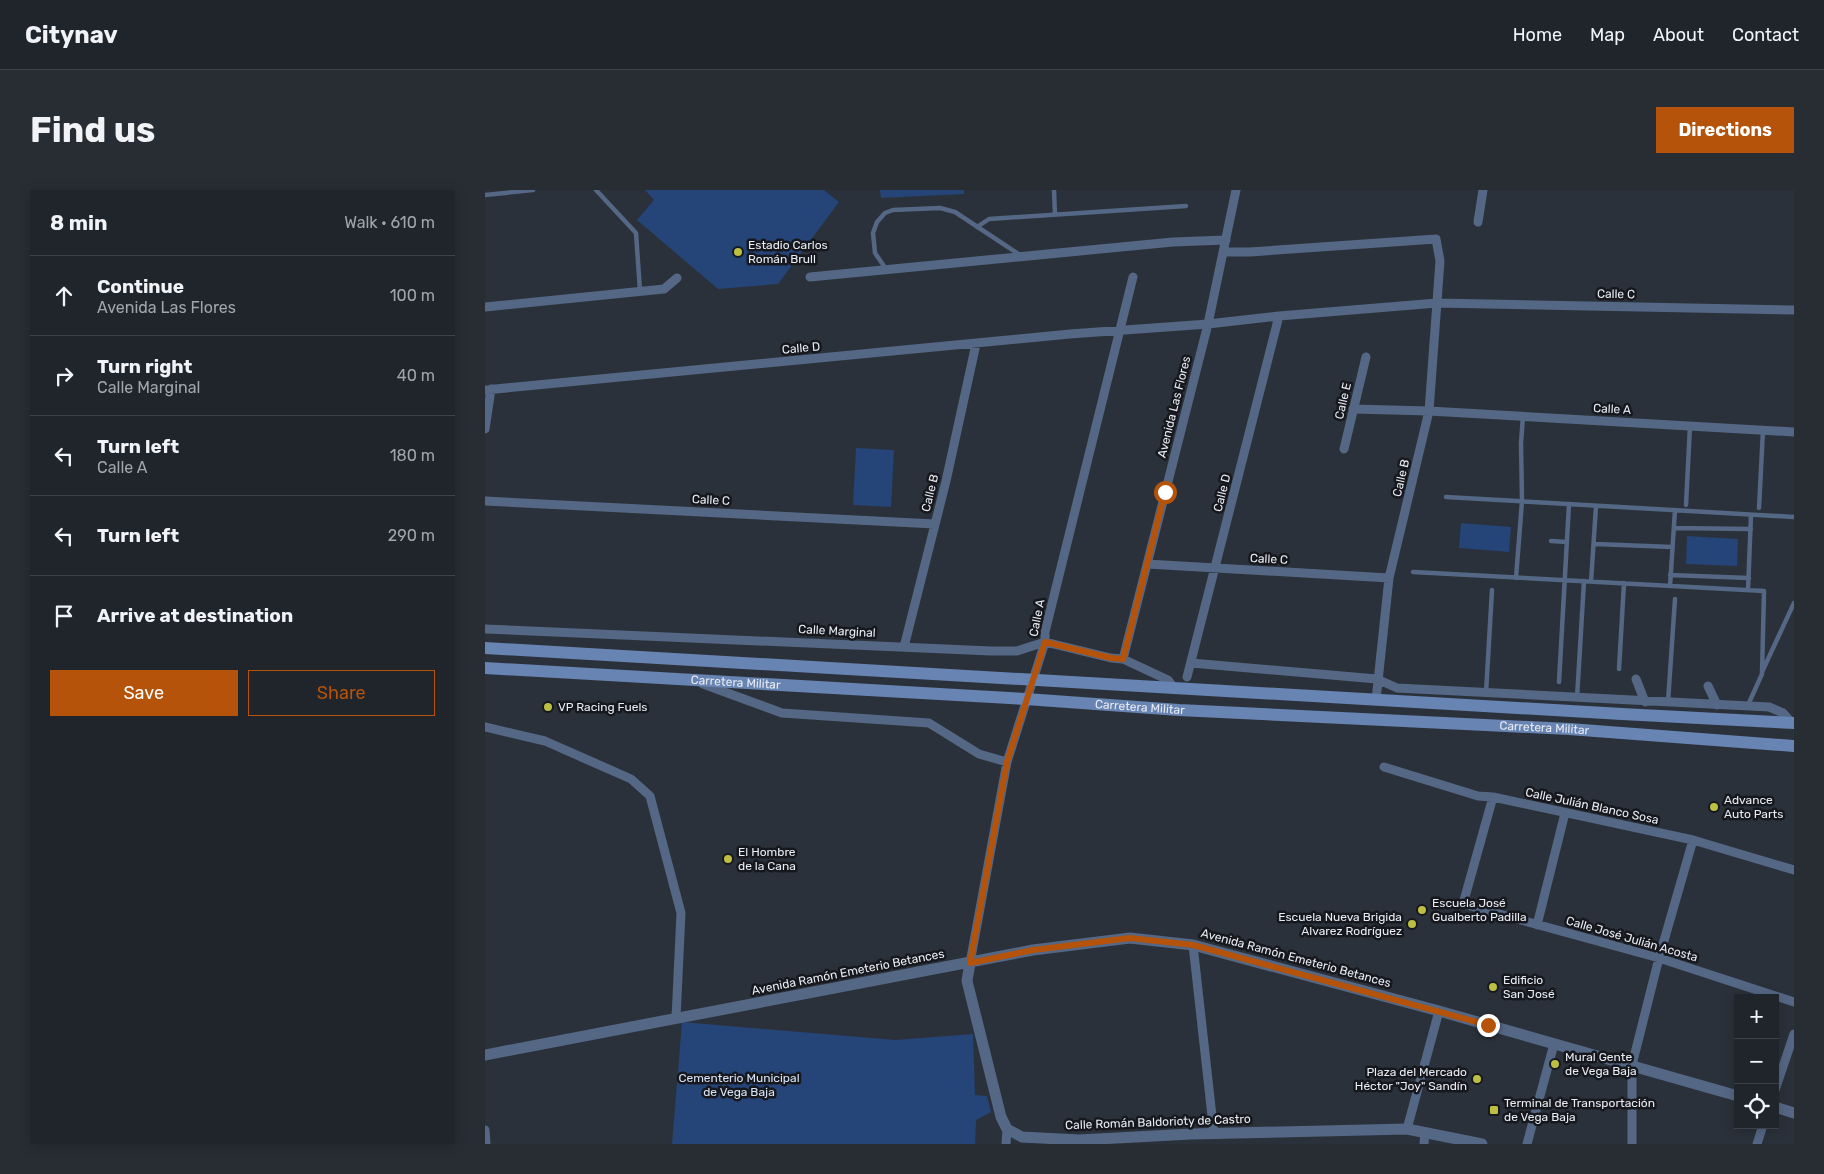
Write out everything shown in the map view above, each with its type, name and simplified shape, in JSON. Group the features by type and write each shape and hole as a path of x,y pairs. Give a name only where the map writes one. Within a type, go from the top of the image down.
{"main road":[{"name":"Carretera Militar","path":"485,648 1793,723"},
{"name":"Carretera Militar","path":"485,668 1026,699 1179,710 1569,728 1794,746"}],"street":[{"name":"Avenida Las Flores","path":"1123,659 1208,324 1237,190"},
{"path":"1478,222 1483,190"},
{"path":"810,277 1173,242 1226,240"},
{"name":"Calle B","path":"1223,252 1250,252 1436,240 1441,261 1429,411 1389,578 1376,700"},
{"name":"Calle A","path":"970,963 1007,762 1045,642 1045,632 1133,277"},
{"path":"485,307 641,293 664,289 677,278"},
{"name":"Calle C","path":"1279,316 1437,303 1794,310"},
{"name":"Calle D","path":"488,389 1279,316 1187,677"},
{"name":"Calle B","path":"905,647 976,344"},
{"name":"Calle E","path":"1343,449 1366,357"},
{"path":"485,430 488,389"},
{"name":"Calle A","path":"1353,410 1429,411 1794,432"},
{"name":"Calle C","path":"485,501 935,524"},
{"name":"Calle C","path":"1147,564 1389,578"},
{"name":"Calle Marginal","path":"485,629 1017,651 1045,642"},
{"path":"1045,642 1111,658 1123,659 1168,680 1175,689"},
{"path":"1191,663 1377,679 1397,688 1769,707 1783,713 1793,723"},
{"path":"1636,679 1645,702"},
{"path":"693,680 782,713 929,723 979,754 1007,762"},
{"path":"1708,686 1717,705"},
{"path":"485,727 545,742 631,779 650,796 681,913 676,1018"},
{"name":"Calle Julián Blanco Sosa","path":"1385,767 1478,796 1493,797 1693,840 1794,870"},
{"name":"Calle José Julián Acosta","path":"1493,797 1463,904 1659,958 1794,1002"},
{"path":"1537,925 1565,813"},
{"path":"1632,1144 1632,1065 1659,958 1693,840"},
{"name":"Avenida Ramón Emeterio Betances","path":"485,1055 1033,950 1130,938 1193,945 1439,1011 1734,1095"},
{"path":"1193,945 1214,1134"},
{"path":"970,963 967,981 1001,1117 1007,1129 1006,1144"},
{"path":"1407,1129 1439,1011"},
{"path":"1777,1084 1794,1034"},
{"path":"1527,1144 1554,1044"},
{"path":"1779,1108 1794,1113"},
{"name":"Calle Román Baldorioty de Castro","path":"1007,1129 1022,1137 1079,1140 1407,1129 1425,1138 1482,1144"},
{"path":"1757,1144 1762,1129"},
{"path":"485,1130 486,1144"}],"lane":[{"path":"485,196 533,190"},
{"path":"596,190 636,233 641,293"},
{"path":"1054,190 1055,215"},
{"path":"977,227 989,218 1186,206"},
{"path":"887,270 875,253 873,233 877,222 885,213 893,210 939,208 955,212 1023,256"},
{"path":"1516,578 1522,501 1521,443 1523,416"},
{"path":"1687,505 1690,426"},
{"path":"1759,508 1763,430"},
{"path":"1446,497 1794,517"},
{"path":"1559,682 1569,504"},
{"path":"1591,582 1596,506"},
{"path":"1669,586 1675,510"},
{"path":"1748,590 1751,515"},
{"path":"1674,528 1751,529"},
{"path":"1551,541 1567,542"},
{"path":"1595,544 1672,547"},
{"path":"1413,572 1764,591 1761,674"},
{"path":"1670,576 1749,578"},
{"path":"1577,698 1584,581"},
{"path":"1619,669 1624,584"},
{"path":"1486,693 1492,590"},
{"path":"1668,703 1675,599"},
{"path":"1747,706 1794,603"}],"green space":[{"name":"Estadio Carlos Román Brull","path":"645,190 824,190 839,202 778,284 718,289 637,220 654,200"},
{"path":"880,190 964,190 964,194 881,198"},
{"path":"856,448 894,450 891,507 853,505"},
{"path":"1461,523 1511,527 1509,552 1459,548"},
{"path":"1687,536 1738,539 1737,566 1686,564"},
{"name":"Cementerio Municipal de Vega Baja","path":"682,1022 895,1040 973,1034 975,1095 987,1096 991,1112 976,1120 975,1144 672,1144"}],"place":[{"name":"Estadio Carlos Román Brull","path":"738,252"},
{"name":"VP Racing Fuels","path":"548,707"},
{"name":"Advance Auto Parts","path":"1714,807"},
{"name":"El Hombre de la Cana","path":"728,859"},
{"name":"Escuela José Gualberto Padilla","path":"1422,910"},
{"name":"Escuela Nueva Brigida Alvarez Rodríguez","path":"1412,924"},
{"name":"Edificio San José","path":"1493,987"},
{"name":"Mural Gente de Vega Baja","path":"1555,1064"},
{"name":"Plaza del Mercado Héctor \"Joy\" Sandín","path":"1477,1079"},
{"name":"Terminal de Transportación de Vega Baja","path":"1494,1110"}],"route":[{"path":"1165,492 1123,659 1111,658 1045,642 1007,762 970,963 1033,950 1130,938 1193,945 1488,1025"}]}
